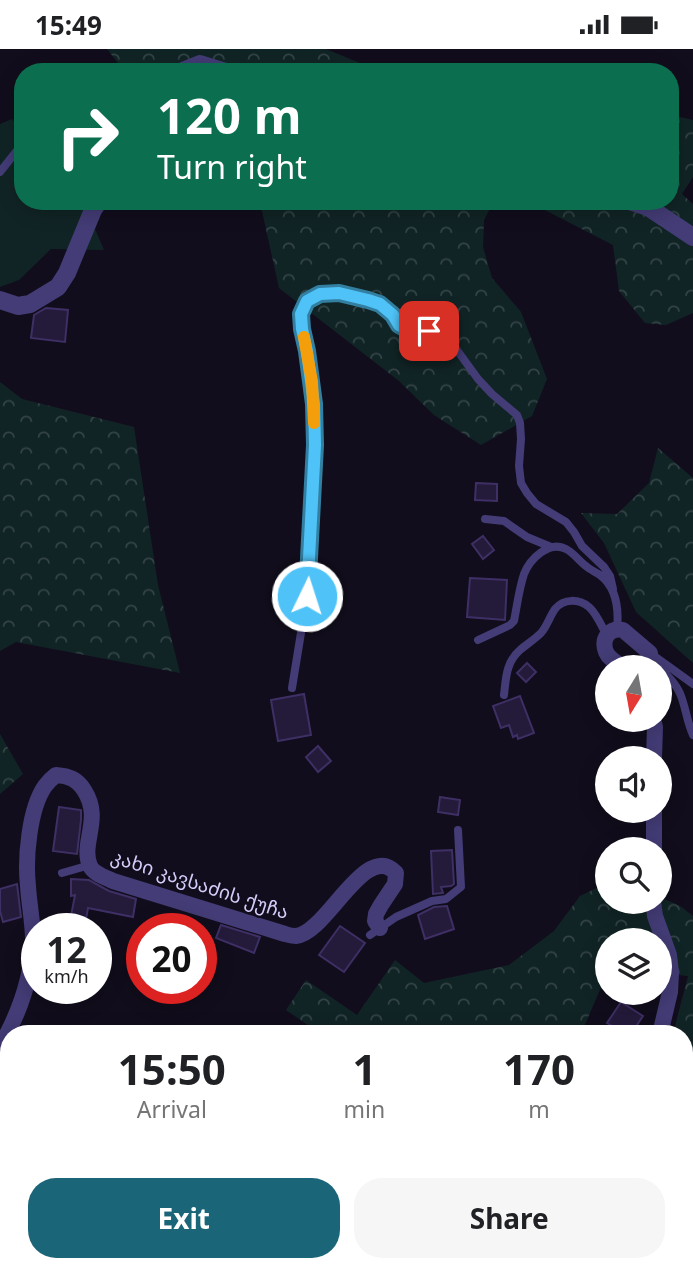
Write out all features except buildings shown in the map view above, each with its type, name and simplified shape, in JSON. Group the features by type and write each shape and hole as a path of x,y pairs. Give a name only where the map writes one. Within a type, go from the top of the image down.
{"street":[{"path":"0,300 18,306 30,305 58,287 93,210"},
{"path":"653,210 693,236"},
{"path":"608,655 606,651 612,632 623,630 649,655"},
{"name":"კახი კავსაძის ქუჩა","path":"12,1025 23,997 31,965 33,941 27,866 34,810 46,784 56,775 68,776 79,782 90,803 93,813 88,851 90,865 97,874 297,936 312,929 369,869 381,865 390,867 396,873 395,884 376,914 375,931"},
{"path":"655,914 669,955 671,973 670,992 662,1025"}],"lane":[{"path":"0,172 14,154"},
{"path":"292,688 307,596 315,445 314,404 301,314 307,301 320,294 339,293 380,304 393,315 399,325 406,329 429,331 446,339 454,347 478,379 517,415 521,439 521,483 527,493 536,503 566,522 582,546 604,566 610,576 618,617 612,632 590,608 569,600 560,603 543,631 511,660 504,695"},
{"path":"485,519 504,521 527,537 551,547 564,547 599,574 613,589"},
{"path":"478,640 514,621 525,572 541,552 551,547"},
{"path":"672,672 693,684"},
{"path":"672,680 680,694 693,735"},
{"path":"375,931 420,905 446,899 461,887 458,830"},
{"path":"62,873 90,865"}],"green space":[{"path":"107,49 326,49 360,63 118,63"},
{"path":"679,117 693,120 693,177 682,194 693,204 693,313 666,325 645,323 619,291 613,245 545,210 679,210"},
{"path":"12,119 14,121 14,210 87,210 104,250 51,249 19,280 0,287 0,124"},
{"path":"489,210 484,220 483,247 492,278 521,312 547,379 532,416 481,445 434,415 399,381 279,288 262,211"},
{"path":"0,382 22,399 134,427 158,585 180,673 16,642 0,651"},
{"path":"658,448 693,478 693,663 636,612 604,543 581,513 617,514 649,483"},
{"path":"0,734 23,774 0,794"},
{"path":"595,889 595,914 672,914 672,902 680,906 693,916 693,1025 675,1025 688,976 672,974 672,928 595,928 595,1001 585,1025 308,1025 286,1010 306,980 357,1015 395,960 424,983 509,965 554,931 580,896"}],"slow traffic":[{"path":"304,337 312,382 314,423"}],"route":[{"path":"307,596 315,445 314,404 301,314 307,301 320,294 339,293 380,304 406,329 429,331"}]}
